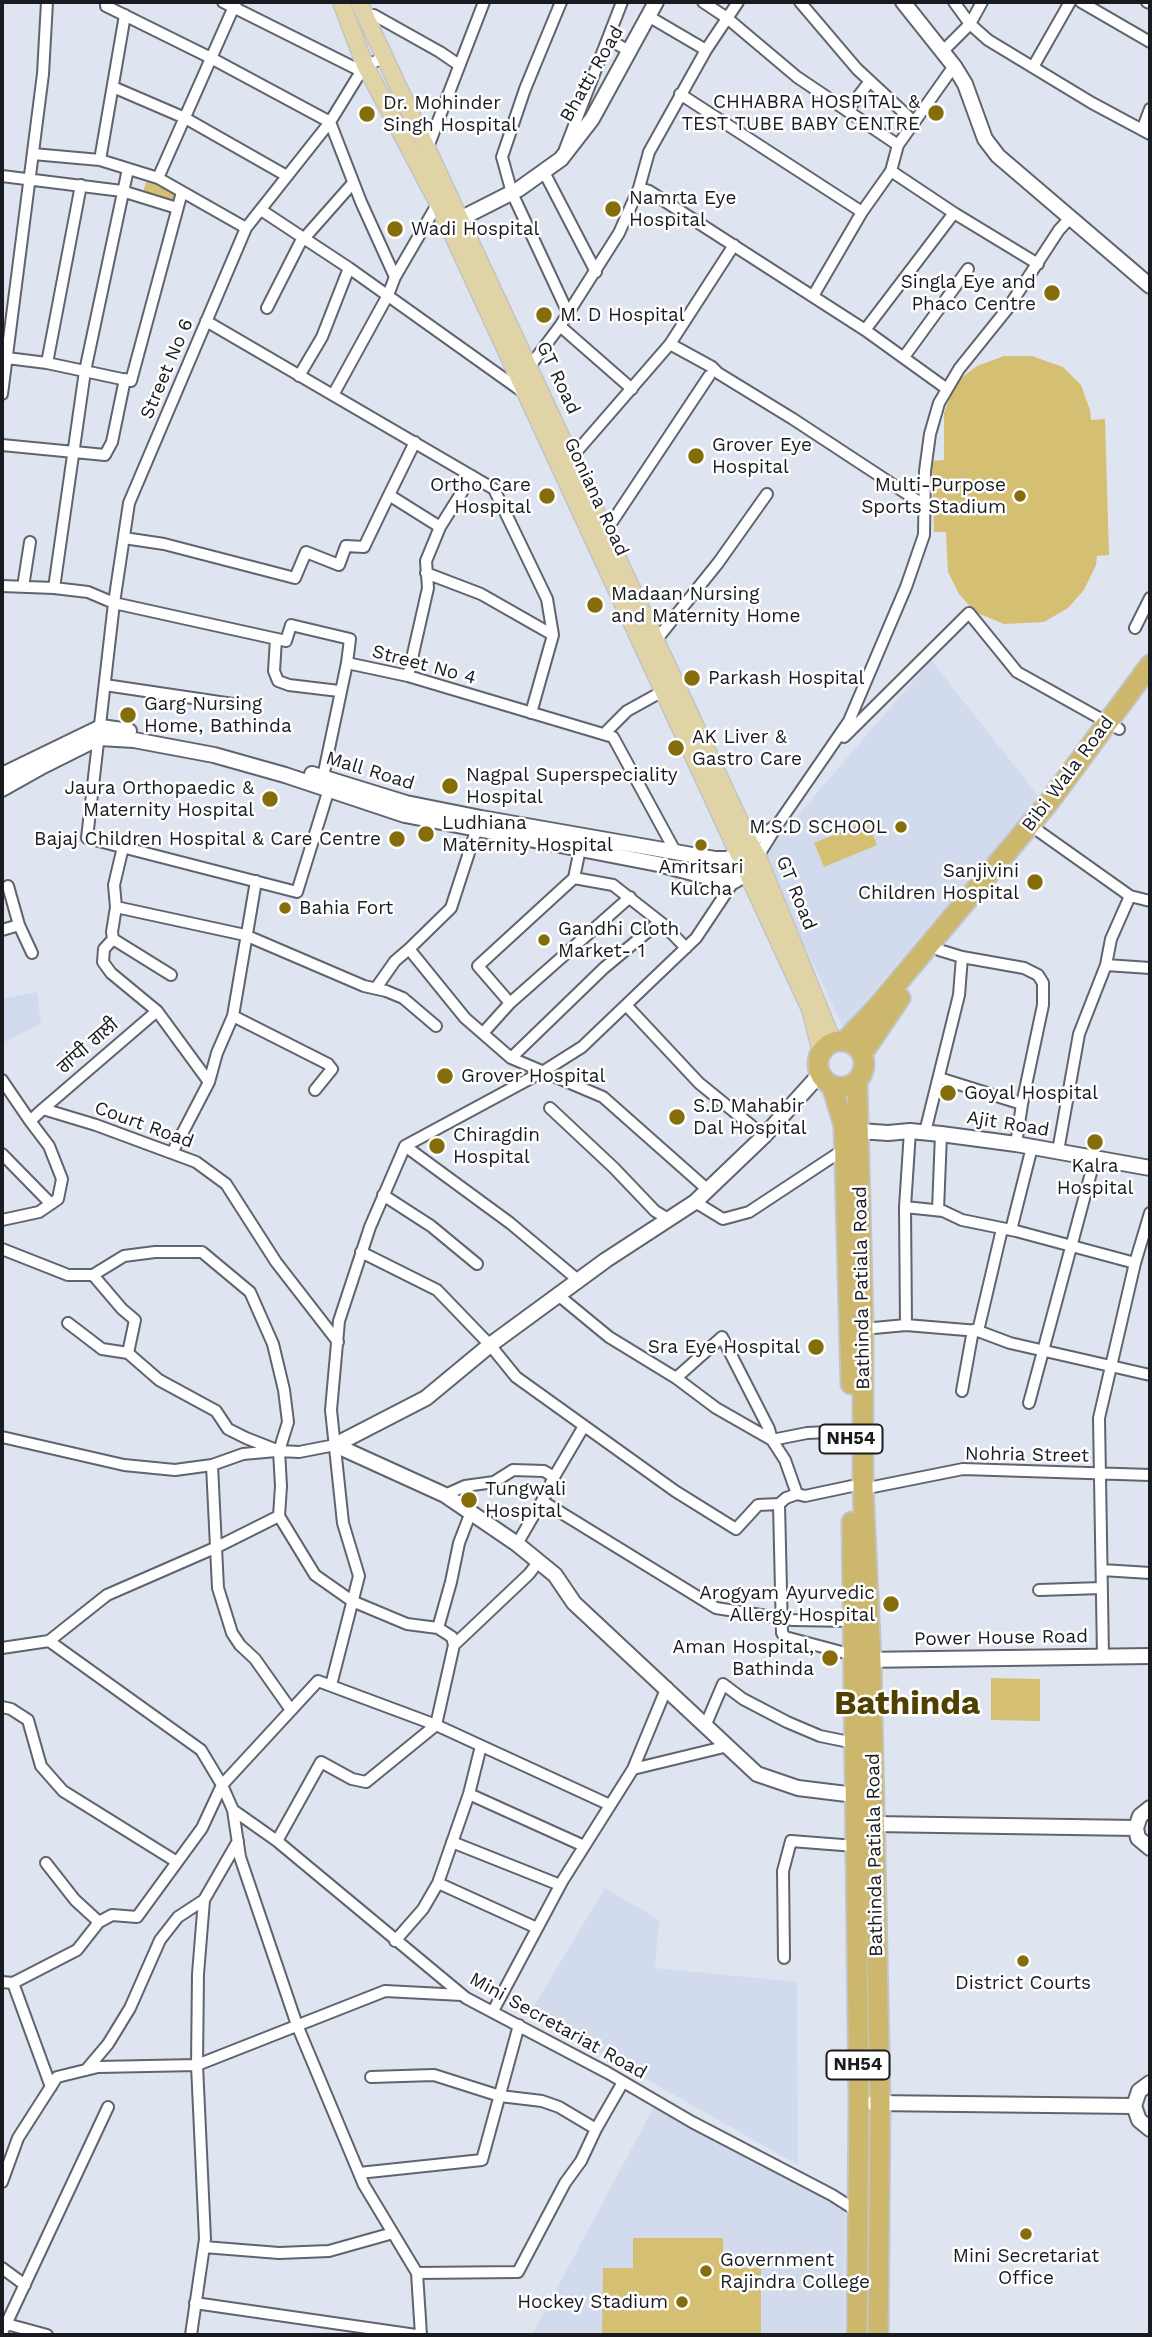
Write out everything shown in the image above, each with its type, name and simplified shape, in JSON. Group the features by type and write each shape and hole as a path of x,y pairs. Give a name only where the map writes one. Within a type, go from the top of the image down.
{"highway":[{"name":"Bibi Wala Road","path":"833,1045 878,1006 1113,726 1150,665"},
{"name":"NH54","path":"857,1081 864,1069 862,1054 890,1010 1037,830 1113,726 1150,685"},
{"name":"NH54","path":"833,1045 818,1059 844,1126 851,1431 857,1488 852,1620 859,1659 854,1743 859,2102 857,2335"},
{"path":"833,1045 858,1048 862,1054"},
{"path":"826,1080 845,1087 857,1081"},
{"name":"Bathinda Patiala Road","path":"857,1081 863,1329 857,1488 859,1659 874,1825 880,2103 878,2335"}],"main road":[{"name":"Goniana Road","path":"341,2 364,69 438,203 454,221 525,393 600,535 663,691 749,851 740,877 810,1009 833,1045"},
{"name":"GT Road","path":"359,2 371,19 385,58 428,147 454,221 530,366 571,455 600,535 657,639 833,1045"}],"street":[{"path":"2,394 7,319 30,179 43,74 47,2"},
{"path":"376,2 371,19 440,52 459,65"},
{"path":"428,147 484,2"},
{"path":"561,2 525,89 502,158 512,193 568,313"},
{"path":"561,159 622,2"},
{"name":"Bhatti Road","path":"454,221 512,193 561,159 592,119 656,2"},
{"path":"703,2 727,18 797,77 898,145"},
{"path":"530,366 561,326 619,233 639,188 649,152 706,50 738,2"},
{"path":"800,2 857,69 914,122"},
{"path":"903,2 954,66 965,84 985,139 998,156 1150,284"},
{"path":"954,2 970,24 988,40 1092,103 1146,132 1150,109"},
{"path":"943,51 970,24 982,2"},
{"path":"1033,67 1070,2"},
{"path":"1081,2 1150,42"},
{"path":"158,178 211,58 231,3 364,69 385,58"},
{"path":"106,4 330,122 353,183 395,277"},
{"path":"100,160 125,15"},
{"path":"648,16 706,50"},
{"path":"608,38 629,51"},
{"path":"813,296 862,212 891,171 898,145 954,66"},
{"name":"Street No 6","path":"123,847 87,838 114,603 129,503 247,228 330,122 364,69"},
{"path":"847,111 870,81"},
{"path":"113,87 185,118 288,176"},
{"path":"680,94 862,212"},
{"path":"33,154 100,160 158,178 247,228"},
{"path":"54,588 85,371 128,169"},
{"path":"891,171 1038,264"},
{"path":"544,172 596,272"},
{"path":"2,176 122,191 177,208"},
{"path":"267,308 304,238 353,183"},
{"path":"47,363 81,185"},
{"path":"639,188 649,191 813,296 947,389"},
{"path":"6,358 47,363 131,381 181,192"},
{"path":"333,395 388,295 395,277 438,203"},
{"path":"261,210 388,295 525,393"},
{"path":"865,330 954,213"},
{"path":"749,851 778,824 849,721 906,587 924,535 930,434 939,403 959,369 1008,308 1059,230 1071,217"},
{"path":"571,455 579,450 670,344 734,245"},
{"path":"299,376 322,337 349,268"},
{"path":"904,357 968,269"},
{"path":"206,321 494,489 547,599 553,635 531,713"},
{"path":"561,326 632,388"},
{"path":"670,344 712,367 924,505"},
{"path":"600,535 709,376"},
{"path":"2,445 105,454 108,452 125,379"},
{"path":"124,538 164,544 295,578 306,552 339,565 346,546 364,547 415,442"},
{"path":"408,676 428,588 426,561 440,527 472,476"},
{"path":"657,639 712,566 718,563 767,494"},
{"path":"389,495 440,527"},
{"path":"23,587 30,542"},
{"path":"426,573 481,594 553,635"},
{"path":"2,586 54,588 88,593 114,603 276,639 274,671 278,681 289,685 339,691"},
{"path":"1135,628 1150,598"},
{"path":"827,754 969,613 1017,672 1113,726"},
{"name":"Street No 4","path":"276,639 286,641 291,625 349,639 347,663 408,676 604,734"},
{"path":"171,975 113,939 111,932 117,907 114,885 123,847 297,892 326,783 339,691 347,663"},
{"path":"105,685 233,704"},
{"path":"663,691 627,711 604,734 613,737 675,851"},
{"path":"2,775 100,732"},
{"path":"2,789 100,732"},
{"name":"Mall Road","path":"100,732 202,744 326,783 406,803 583,836 715,859 727,859 749,851"},
{"path":"326,783 405,815 658,864 712,878 740,877"},
{"path":"749,851 778,824"},
{"path":"376,988 395,961 451,908 477,828"},
{"path":"1037,830 1129,896 1150,901"},
{"path":"510,1003 478,966 574,878 580,849"},
{"path":"331,1685 359,1576 343,1523 331,1410 339,1321 361,1252 405,1146 544,1071 582,1047 696,938 740,877"},
{"path":"574,878 613,885 658,923 664,925 686,948"},
{"path":"172,1153 209,1082 217,1053 233,1016 256,881"},
{"path":"8,886 19,925 32,953"},
{"path":"1058,1151 1079,1034 1106,965 1111,939 1129,896"},
{"path":"482,1033 510,1003 630,897"},
{"path":"117,907 247,936 363,986 403,998 436,1026"},
{"path":"511,1058 604,968 658,923"},
{"path":"2,930 19,925"},
{"path":"113,939 104,949 103,962 111,973 157,1011 209,1082"},
{"path":"409,950 465,1018 511,1058 603,1097 708,1189"},
{"path":"939,950 1024,968 1038,975 1043,983 1043,1005 1016,1144"},
{"path":"906,1325 905,1207 917,1131 939,1078 959,995 962,957"},
{"path":"1106,965 1150,968"},
{"path":"626,1005 699,1083 764,1136"},
{"name":"ਗਾਂਧੀ ਗਲੀ","path":"43,1109 157,1011"},
{"path":"233,1016 328,1064 332,1069 315,1090"},
{"path":"939,1078 1022,1104"},
{"path":"2,1080 49,1146 62,1180 58,1199 51,1204 39,1212 2,1220"},
{"path":"2,1437 124,1465 174,1470 212,1465 243,1454 299,1452 335,1445 426,1398 490,1345 578,1280 695,1202 826,1080"},
{"path":"550,1108 655,1211 668,1219"},
{"path":"30,1121 43,1109"},
{"name":"Court Road","path":"43,1109 196,1162 226,1184 276,1262 338,1342"},
{"name":"Ajit Road","path":"859,1131 917,1131 1016,1144 1150,1168"},
{"path":"938,1210 940,1134"},
{"path":"405,1146 510,1223 578,1280"},
{"path":"962,1391 976,1331 1032,1147"},
{"path":"695,1202 723,1219 749,1212 843,1150"},
{"path":"2,1154 51,1204"},
{"path":"1029,1403 1095,1158"},
{"path":"383,1195 431,1226 477,1264"},
{"path":"905,1207 938,1210 962,1220 1135,1262"},
{"path":"1103,1656 1099,1418 1135,1262 1150,1213"},
{"path":"2,1249 68,1275 93,1275 124,1256 155,1252 202,1252 250,1292 273,1344 284,1391 288,1422 279,1451 279,1516 315,1575 352,1601 407,1624 438,1628 452,1637 454,1645 436,1725 366,1782 352,1779 321,1762 277,1841"},
{"path":"361,1252 438,1290 516,1377 675,1491 736,1529 758,1504 779,1504 797,1494 785,1460 772,1440 769,1429 722,1337 676,1378"},
{"path":"93,1275 135,1320 128,1353"},
{"path":"558,1295 609,1337 676,1378 716,1408 772,1440 807,1433 851,1431"},
{"path":"68,1323 102,1349 128,1353 159,1380 216,1411 228,1429 279,1451"},
{"path":"863,1329 906,1325 976,1331 1010,1343 1150,1376"},
{"path":"517,1544 584,1426"},
{"path":"335,1445 445,1495 539,1560 555,1574 574,1603 667,1687 757,1774 798,1788 855,1795"},
{"path":"212,1465 218,1588 232,1633 240,1646 255,1658 291,1710"},
{"name":"Nohria Street","path":"797,1494 805,1496 963,1469 1150,1475"},
{"path":"445,1495 465,1486 494,1482 513,1470 544,1471 554,1477"},
{"path":"542,1501 716,1608 793,1620 852,1620"},
{"path":"779,1504 782,1633 785,1637 859,1659"},
{"path":"438,1628 459,1543 471,1512"},
{"path":"2,1648 49,1641 107,1595 217,1547 279,1516"},
{"path":"454,1645 529,1574 539,1560"},
{"path":"1102,1570 1150,1573"},
{"path":"1039,1590 1102,1588"},
{"path":"49,1641 201,1750 222,1785 233,1810 240,1857 297,2025 359,2173 417,2273 419,2335 195,2303"},
{"name":"Power House Road","path":"859,1659 1150,1656"},
{"path":"51,2087 7,1982 77,1950 99,1922 112,1915 137,1917 202,1828 222,1785 318,1681 436,1725 610,1805"},
{"path":"705,1724 723,1684 744,1699 787,1722 820,1736 854,1743"},
{"path":"493,2011 560,1885 633,1769 667,1687"},
{"path":"2,1707 11,1709 28,1720 41,1766 63,1791 177,1863"},
{"path":"395,1941 423,1909 438,1883 469,1794 481,1746"},
{"path":"633,1769 728,1746"},
{"path":"469,1794 584,1846"},
{"path":"1150,1808 1140,1816 1136,1828 1138,1838 1150,1848"},
{"name":"Mini Secretariat Road","path":"233,1810 277,1841 462,1995 857,2211"},
{"path":"874,1825 1136,1828"},
{"path":"191,2335 204,2247 197,2065 198,1974 204,1900 238,1841"},
{"path":"783,1958 783,1871 791,1841 855,1846"},
{"path":"452,1842 560,1885"},
{"path":"46,1863 75,1900 99,1922"},
{"path":"438,1883 537,1927"},
{"path":"86,2070 108,2044 130,2008 160,1940 178,1917 204,1900"},
{"path":"2,2182 18,2138 57,2077 98,2067 197,2065 385,1991 462,1995"},
{"path":"359,2173 482,2160 519,2025"},
{"path":"371,2077 392,2074 433,2075 500,2096 542,2101 559,2107 596,2129"},
{"path":"417,2273 518,2272 623,2082"},
{"path":"1150,2083 1139,2091 1134,2106 1139,2120 1150,2129"},
{"path":"859,2102 1134,2106"},
{"path":"47,2335 3,2327 108,2107"},
{"path":"204,2247 279,2253 329,2251 393,2233"},
{"path":"2,2268 25,2284"}],"shaded area":[{"path":"148,174 182,192 177,208 142,197"},
{"name":"Multi-Purpose Sports Stadium","path":"1004,356 1032,356 1063,367 1081,385 1091,420 1105,419 1109,555 1097,556 1096,565 1084,590 1068,608 1044,622 1004,624 975,612 959,594 948,572 946,532 934,532 932,461 944,460 944,413 956,382 977,366"},
{"name":"M.S.D SCHOOL","path":"931,660 1039,797 843,1027 762,857"},
{"path":"867,821 877,845 824,867 814,843"},
{"path":"37,992 41,1024 2,1043 2,999"},
{"path":"991,1678 1040,1679 1040,1721 991,1720"},
{"path":"605,1888 659,1920 655,1968 797,1982 798,2165 530,2013"},
{"name":"Government Rajindra College","path":"656,2103 845,2206 844,2335 532,2335"},
{"name":"Hockey Stadium","path":"633,2238 723,2238 723,2268 761,2268 761,2335 602,2335 603,2268 633,2268"}],"place":[{"name":"CHHABRA HOSPITAL & TEST TUBE BABY CENTRE","path":"936,113"},
{"name":"Dr. Mohinder Singh Hospital","path":"367,114"},
{"name":"Namrta Eye Hospital","path":"613,209"},
{"name":"Wadi Hospital","path":"395,229"},
{"name":"Singla Eye and Phaco Centre","path":"1052,293"},
{"name":"M. D Hospital","path":"544,315"},
{"name":"Grover Eye Hospital","path":"696,456"},
{"name":"Ortho Care Hospital","path":"547,496"},
{"name":"Multi-Purpose Sports Stadium","path":"1020,496"},
{"name":"Madaan Nursing and Maternity Home","path":"595,605"},
{"name":"Parkash Hospital","path":"692,678"},
{"name":"Garg Nursing Home, Bathinda","path":"128,715"},
{"name":"AK Liver & Gastro Care","path":"676,748"},
{"name":"Nagpal Superspeciality Hospital","path":"450,786"},
{"name":"Jaura Orthopaedic & Maternity Hospital","path":"270,799"},
{"name":"M.S.D SCHOOL","path":"901,827"},
{"name":"Ludhiana Maternity Hospital","path":"426,834"},
{"name":"Bajaj Children Hospital & Care Centre","path":"397,839"},
{"name":"Amritsari Kulcha","path":"701,845"},
{"name":"Sanjivini Children Hospital","path":"1035,882"},
{"name":"Bahia Fort","path":"285,908"},
{"name":"Gandhi Cloth Market- 1","path":"544,940"},
{"name":"Grover Hospital","path":"445,1076"},
{"name":"Goyal Hospital","path":"948,1093"},
{"name":"S.D Mahabir Dal Hospital","path":"677,1117"},
{"name":"Kalra Hospital","path":"1095,1142"},
{"name":"Chiragdin Hospital","path":"437,1146"},
{"name":"Sra Eye Hospital","path":"816,1347"},
{"name":"Tungwali Hospital","path":"469,1500"},
{"name":"Arogyam Ayurvedic Allergy Hospital","path":"891,1604"},
{"name":"Aman Hospital, Bathinda","path":"830,1658"},
{"name":"District Courts","path":"1023,1961"},
{"name":"Mini Secretariat Office","path":"1026,2234"},
{"name":"Government Rajindra College","path":"706,2271"},
{"name":"Hockey Stadium","path":"682,2302"}],"district":[{"name":"Bathinda","path":"907,1704"}]}
